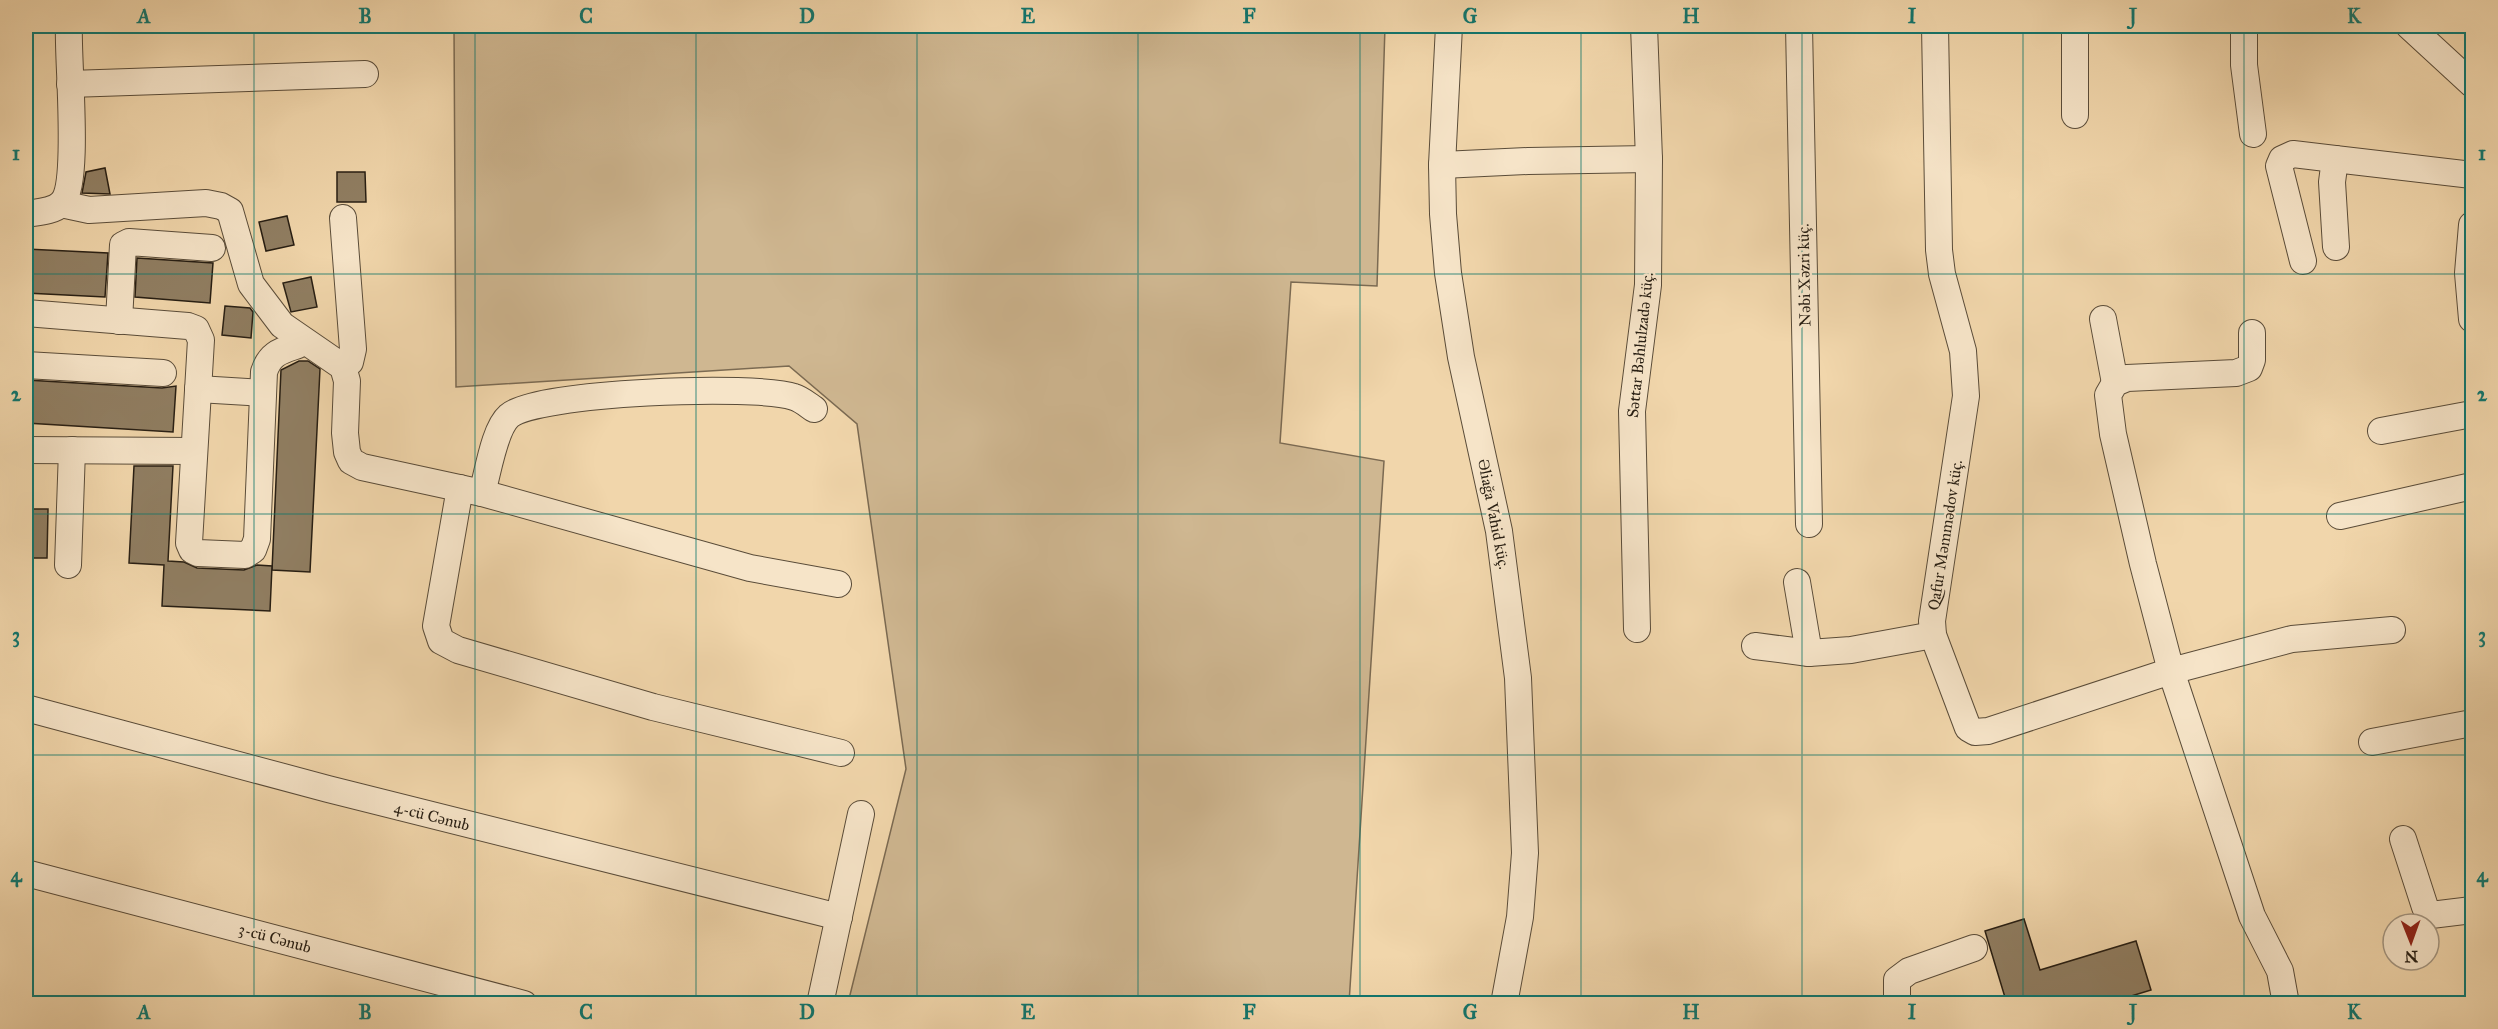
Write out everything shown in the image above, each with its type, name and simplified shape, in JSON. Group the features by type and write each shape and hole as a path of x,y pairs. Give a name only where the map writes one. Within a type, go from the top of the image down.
{"street":[{"path":"26,214 43,212 61,204 68,194 70,179 69,26"},
{"name":"Əliağa Vahid küç.","path":"1449,26 1442,165 1448,273 1461,357 1499,531 1518,678 1525,853 1520,917 1504,1004"},
{"name":"Səttar Bəhlulzadə küç.","path":"1637,629 1632,411 1648,285 1649,159 1644,26"},
{"name":"Nəbi Xəzri küç.","path":"1799,26 1809,524"},
{"name":"Qafur Məmmədov küç.","path":"1935,26 1939,250 1942,274 1963,351 1966,396 1934,598 1933,635 1968,728 1975,732 1988,730 2171,671 2292,639 2392,630"},
{"path":"2075,26 2075,114"},
{"path":"2244,26 2244,65 2253,134"},
{"path":"2423,31 2472,84"},
{"path":"70,84 365,74"},
{"path":"2303,261 2279,166 2282,159 2294,154 2472,175"},
{"path":"1442,165 1649,159"},
{"path":"2335,159 2332,182 2336,247"},
{"path":"61,204 89,210 206,203 221,206 230,211 251,284 282,325 343,367 347,381 345,433 347,452 351,461 362,467 471,491 750,568 838,585"},
{"path":"343,218 354,349 350,362 343,367"},
{"path":"2472,225 2468,273 2472,319"},
{"path":"119,321 123,245 129,242 212,248"},
{"path":"26,313 196,328 201,340 189,543 192,550 198,553 245,555 253,550 257,539 264,372 268,360 276,352 298,345"},
{"path":"2103,319 2115,383"},
{"path":"2252,333 2252,360 2249,368 2236,373 2127,378 2115,383 2108,395 2113,434 2171,671 2252,916 2280,971 2286,1004"},
{"path":"26,365 164,373"},
{"path":"198,389 263,393"},
{"path":"814,408 795,397 752,391 682,391 543,403 522,408 508,416 471,491 435,626 441,641 458,650 653,707 841,753"},
{"path":"2381,431 2472,414"},
{"path":"26,450 194,451"},
{"path":"68,565 72,450"},
{"path":"2340,516 2472,486"},
{"path":"1797,582 1809,654"},
{"path":"1755,646 1809,654 1851,650 1933,635"},
{"name":"4-cü Cənub","path":"26,708 339,792 839,917"},
{"path":"2372,742 2472,723"},
{"path":"820,1004 861,814"},
{"path":"2403,839 2425,907 2431,915 2472,910"},
{"name":"3-cü Cənub","path":"26,873 524,1004"},
{"path":"1897,1004 1897,980 1909,971 1974,948"}],"shaded area":[{"path":"454,26 1385,26 1377,286 1291,282 1280,443 1384,461 1349,1003 848,1003 906,769 857,424 789,366 456,387"}],"building":[{"path":"105,168 110,194 82,193 86,172"},
{"path":"337,172 365,172 366,202 337,202"},
{"path":"287,216 294,245 266,251 259,222"},
{"path":"26,249 108,253 105,297 26,293"},
{"path":"137,258 213,263 210,303 135,297"},
{"path":"311,277 317,307 291,312 283,283"},
{"path":"225,306 250,308 253,312 251,338 222,335"},
{"path":"299,361 308,361 320,369 310,572 272,570 281,370"},
{"path":"26,380 162,388 176,386 173,432 26,423"},
{"path":"134,466 173,466 168,561 184,562 197,568 244,570 257,565 272,566 270,611 162,606 164,565 129,563"},
{"path":"26,509 48,509 47,558 26,558"},
{"path":"2024,919 2040,970 2136,941 2151,990 2105,1004 2007,1004 1985,931"}]}
